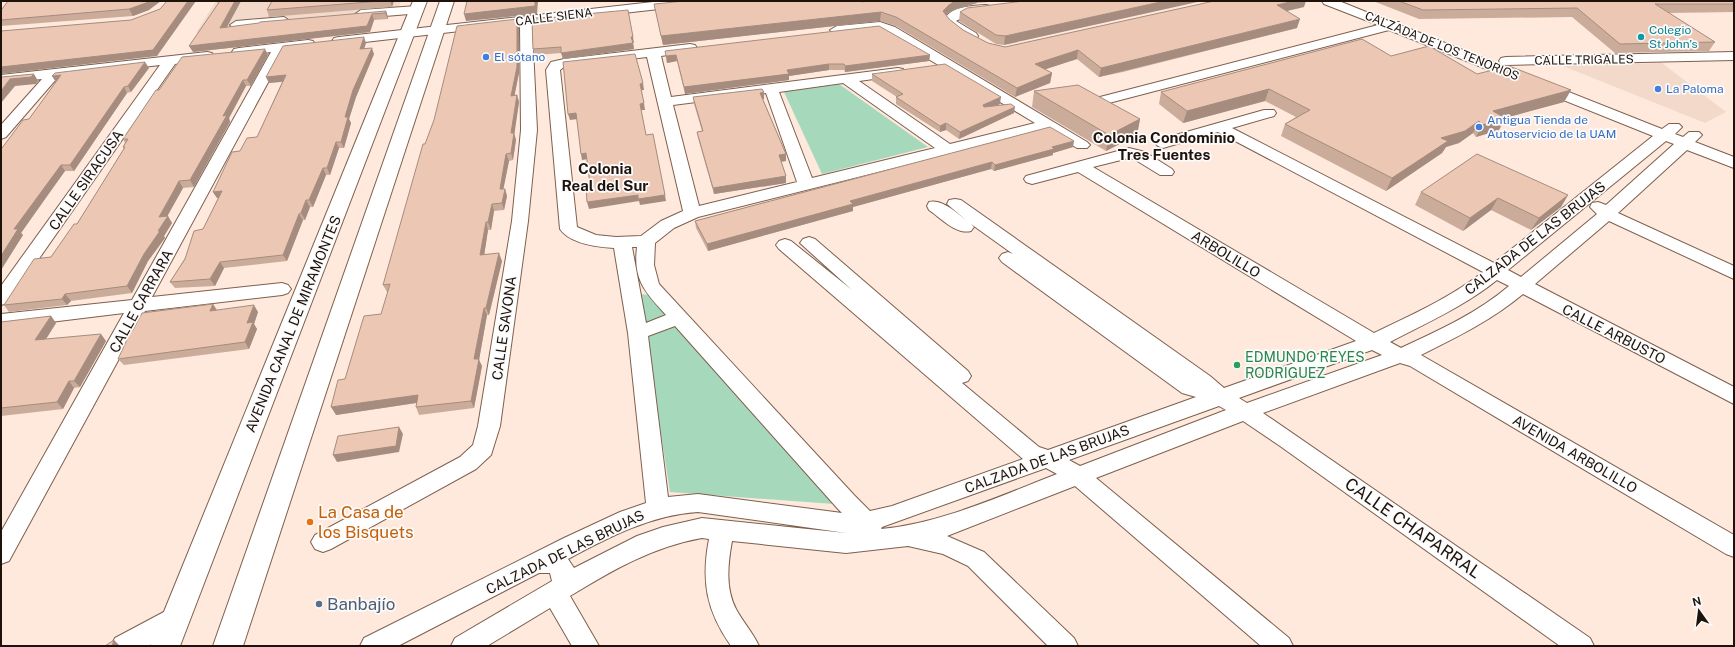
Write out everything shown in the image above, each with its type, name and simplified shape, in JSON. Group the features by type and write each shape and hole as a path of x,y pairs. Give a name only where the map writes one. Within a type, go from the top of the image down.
{"main road":[{"path":"228,646 447,1"},
{"name":"AVENIDA CANAL DE MIRAMONTES","path":"165,646 418,5"}],"street":[{"name":"CALLE SIENA","path":"1,79 528,21 587,7 688,1"},
{"name":"CALZADA DE LOS TENORIOS","path":"1331,1 1506,61 1679,135"},
{"name":"CALZADA DE LOS TENORIOS","path":"1350,1 1392,22 1679,135 1734,153"},
{"path":"346,16 418,5"},
{"path":"984,44 953,25 950,21 951,18 964,11 996,8"},
{"path":"236,25 299,20"},
{"name":"CALLE SAVONA","path":"323,542 468,463 483,449 489,426 520,222 529,130 526,26 528,21"},
{"path":"1101,97 1392,22"},
{"path":"827,32 880,26 890,30 1082,145"},
{"path":"646,241 622,243 591,240 578,235 569,229 553,70 556,65 564,63 700,47"},
{"name":"CALLE CARRARA","path":"1,554 280,48"},
{"path":"653,52 692,213"},
{"name":"CALLE TRIGALES","path":"1506,61 1734,56"},
{"name":"CALLE SIRACUSA","path":"1,299 171,60"},
{"path":"927,68 947,64"},
{"path":"665,102 912,70"},
{"path":"1,134 55,72"},
{"path":"846,79 948,150"},
{"path":"771,88 806,185"},
{"path":"1163,142 1269,113"},
{"path":"1047,125 692,213 674,220 658,229 646,241 644,264 645,275 651,287 846,502 867,521 866,522 887,534 943,544 960,550 976,560 1065,646"},
{"path":"1213,128 1471,270 1480,273 1495,272"},
{"name":"CALZADA DE LAS BRUJAS","path":"373,646 540,563 572,545 628,518 658,508 678,504 698,503 839,522 867,521 918,506 1379,339 1433,312 1475,288 1633,160 1679,135"},
{"name":"CALZADA DE LAS BRUJAS","path":"464,646 621,553 649,540 687,530 702,528 846,543 902,537 948,526 1077,475 1244,412 1409,356 1497,306 1607,214 1655,169 1679,135"},
{"path":"1032,180 1129,153 1139,156 1166,172"},
{"path":"1633,160 1655,169"},
{"name":"ARBOLILLO","path":"1087,164 1379,339"},
{"path":"1586,199 1607,214 1734,273"},
{"path":"955,204 1203,381 1220,396"},
{"path":"935,206 1189,388 1220,396"},
{"path":"622,243 638,333 658,508"},
{"path":"809,243 1043,447 1048,459"},
{"path":"785,246 795,252 1032,453 1048,459 1077,475 1280,646"},
{"name":"CALLE ARBUSTO","path":"1495,272 1734,396"},
{"path":"1,321 138,307 282,289"},
{"path":"638,333 679,317"},
{"name":"AVENIDA ARBOLILLO","path":"1379,339 1734,546"},
{"name":"CALLE CHAPARRAL","path":"1220,396 1288,440 1581,646"},
{"path":"722,529 716,568 718,595 726,617 746,646"},
{"path":"572,545 568,559 570,564 576,569 590,571"},
{"path":"540,563 554,562 563,569 564,582 557,591 586,646"},
{"path":"124,646 178,616"}],"shaded area":[{"path":"216,1 401,1 397,13 196,33"},
{"name":"La Paloma","path":"1662,63 1726,112 1705,123 1563,66"}],"green space":[{"path":"839,84 928,147 822,174 784,92"},
{"path":"639,294 651,295 834,504 670,492"}],"building":[{"path":"8,1 149,1 129,9 1,20 1,9"},
{"path":"167,1 188,1 153,50 1,67 1,31 131,20 160,9"},
{"path":"220,1 235,1 220,28 260,22 386,11 385,13 372,14 367,26 189,46"},
{"path":"272,1 382,1 267,10"},
{"path":"467,1 535,1 535,6 464,14"},
{"path":"685,1 955,1 943,11 949,19 963,30 988,43 1005,47 1214,1 1294,1 1277,5 1300,19 1101,68 1078,50 1035,64 1052,73 1017,88 896,17 881,12 661,36 654,4"},
{"path":"1024,1 1165,1 1005,36 996,35 960,12 967,8"},
{"path":"1399,1 1734,1 1734,4 1655,4 1715,42 1620,44 1577,8 1423,10"},
{"path":"628,10 633,43 561,53 561,47 533,49 533,18 564,17"},
{"path":"517,19 517,67 511,96 517,95 511,133 514,133 511,153 506,154 500,189 505,189 502,203 492,204 488,222 486,222 480,255 499,253 486,308 484,308 474,359 479,359 471,401 416,407 418,395 331,407 338,380 345,379 364,316 381,314 390,284 383,285 423,144 425,144 434,120 457,26"},
{"path":"879,26 930,55 845,66 844,64 829,64 787,70 789,74 684,87 676,55 666,56 665,51"},
{"path":"364,37 360,49 372,48 353,90 345,117 348,117 341,142 336,142 327,168 323,168 309,200 306,200 283,255 220,262 210,279 170,282 185,259 194,231 203,229 222,191 213,192 232,152 240,151 247,138 257,137 286,75 266,77 283,46"},
{"path":"1362,39 1391,56 1429,46 1477,74 1509,66 1571,90 1493,111 1505,118 1482,125 1479,121 1465,131 1441,138 1448,141 1392,178 1285,124 1310,110 1269,89 1187,111 1161,92"},
{"path":"265,49 247,80 243,80 223,116 227,115 190,180 179,181 159,217 168,216 158,231 160,231 144,254 127,286 65,294 62,299 4,305 34,259 51,257 74,224 77,224 125,147 123,147 128,139 123,139 156,90 159,90 182,57"},
{"path":"635,54 643,83 640,84 644,103 640,104 646,135 653,134 665,195 638,199 638,195 587,202 586,185 590,184 586,153 581,154 576,113 568,114 563,62"},
{"path":"145,62 128,86 124,87 70,165 61,165 14,229 18,229 1,256 1,148 23,120 29,119 61,75 52,76 55,73"},
{"path":"945,64 1001,97 983,105 984,107 1011,104 1015,107 960,132 946,123 940,126 896,97 903,94 872,74"},
{"path":"34,74 31,77 10,79 1,91 1,77"},
{"path":"1078,85 1140,119 1109,135 1034,91"},
{"path":"762,89 764,92 760,93 786,154 779,155 786,176 713,188 697,132 703,131 693,97"},
{"path":"1050,127 1074,141 1052,147 1054,149 995,165 992,162 850,201 853,204 707,244 695,221"},
{"path":"1477,154 1568,195 1539,218 1498,198 1470,218 1421,192"},
{"path":"213,304 210,311 254,305 247,323 253,322 245,342 118,359 131,331 142,313"},
{"path":"51,316 35,340 101,334 74,381 69,381 57,402 1,408 1,322"},
{"path":"399,427 396,446 333,455 338,436"},
{"path":"114,640 112,646 105,646"}],"place":[{"name":"Colegio St John’s","path":"1641,37"},
{"name":"El sótano","path":"486,57"},
{"name":"La Paloma","path":"1658,89"},
{"name":"Antigua Tienda de Autoservicio de la UAM","path":"1479,127"},
{"name":"EDMUNDO REYES RODRIGUEZ","path":"1237,365"},
{"name":"La Casa de los Bisquets","path":"310,522"},
{"name":"Banbajío","path":"319,604"}],"district":[{"name":"Colonia Condominio Tres Fuentes","path":"1164,146"},
{"name":"Colonia Real del Sur","path":"605,176"}]}
